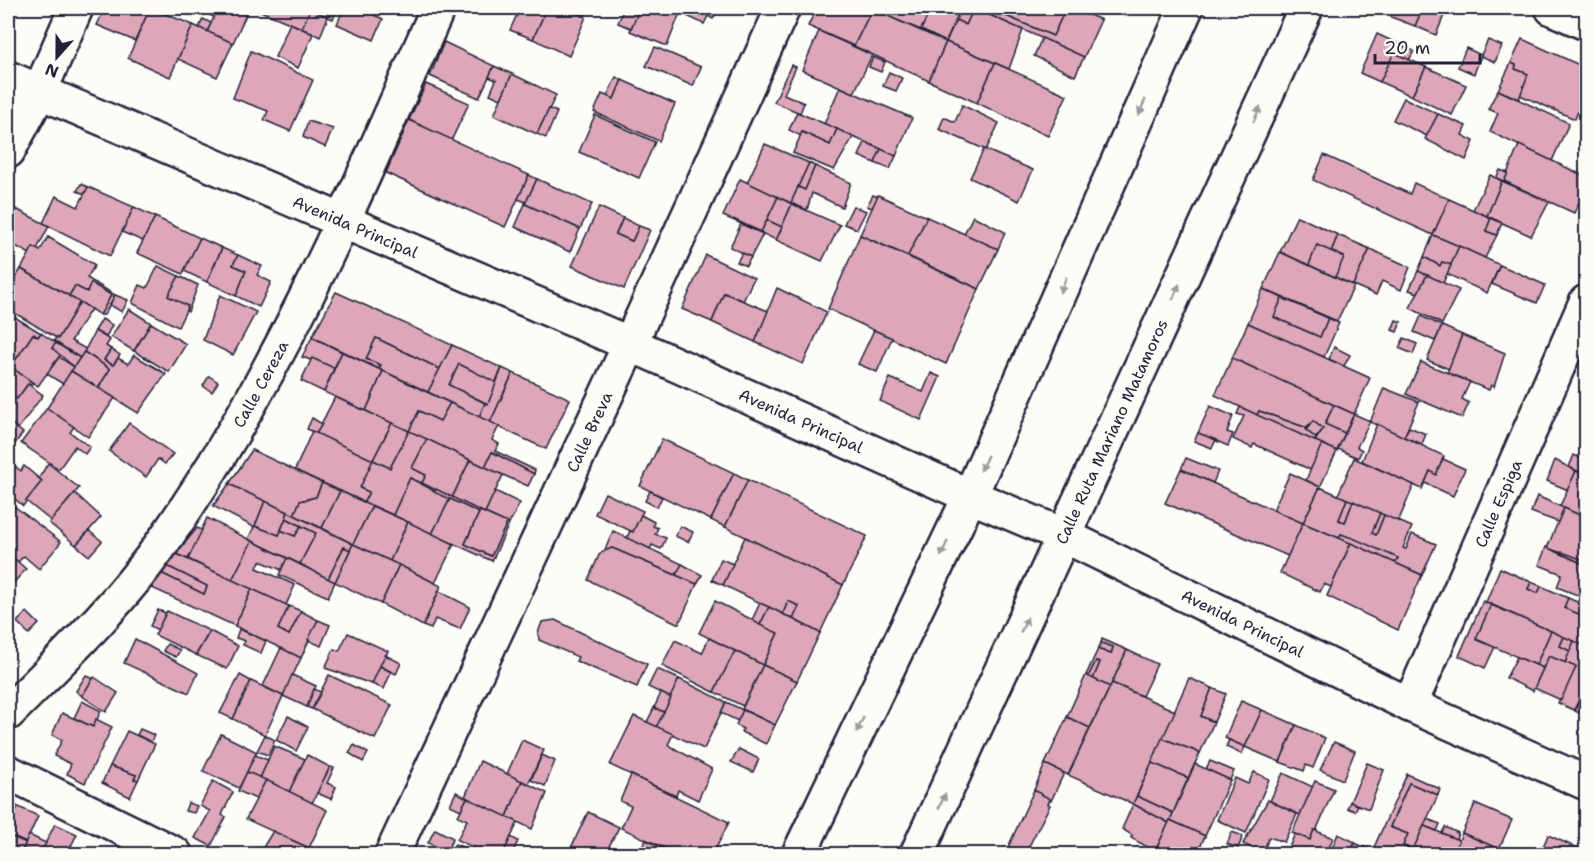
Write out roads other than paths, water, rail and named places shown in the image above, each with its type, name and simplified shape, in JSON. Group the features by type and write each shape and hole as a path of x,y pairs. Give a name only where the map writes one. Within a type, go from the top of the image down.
{"street":[{"path":"8,151 40,91 76,8"},
{"name":"Calle Cereza","path":"8,713 93,627 165,540 248,408 343,223 438,8"},
{"name":"Calle Breva","path":"392,855 630,344 783,8"},
{"path":"799,855 969,496 1186,8"},
{"name":"Calle Ruta Mariano Matamoros","path":"917,855 1306,8"},
{"path":"1552,8 1587,23"},
{"name":"Avenida Principal","path":"8,78 630,344 969,496 1065,536 1410,705 1587,783"},
{"name":"Calle Espiga","path":"1410,705 1587,302"},
{"path":"8,772 175,855"}]}
